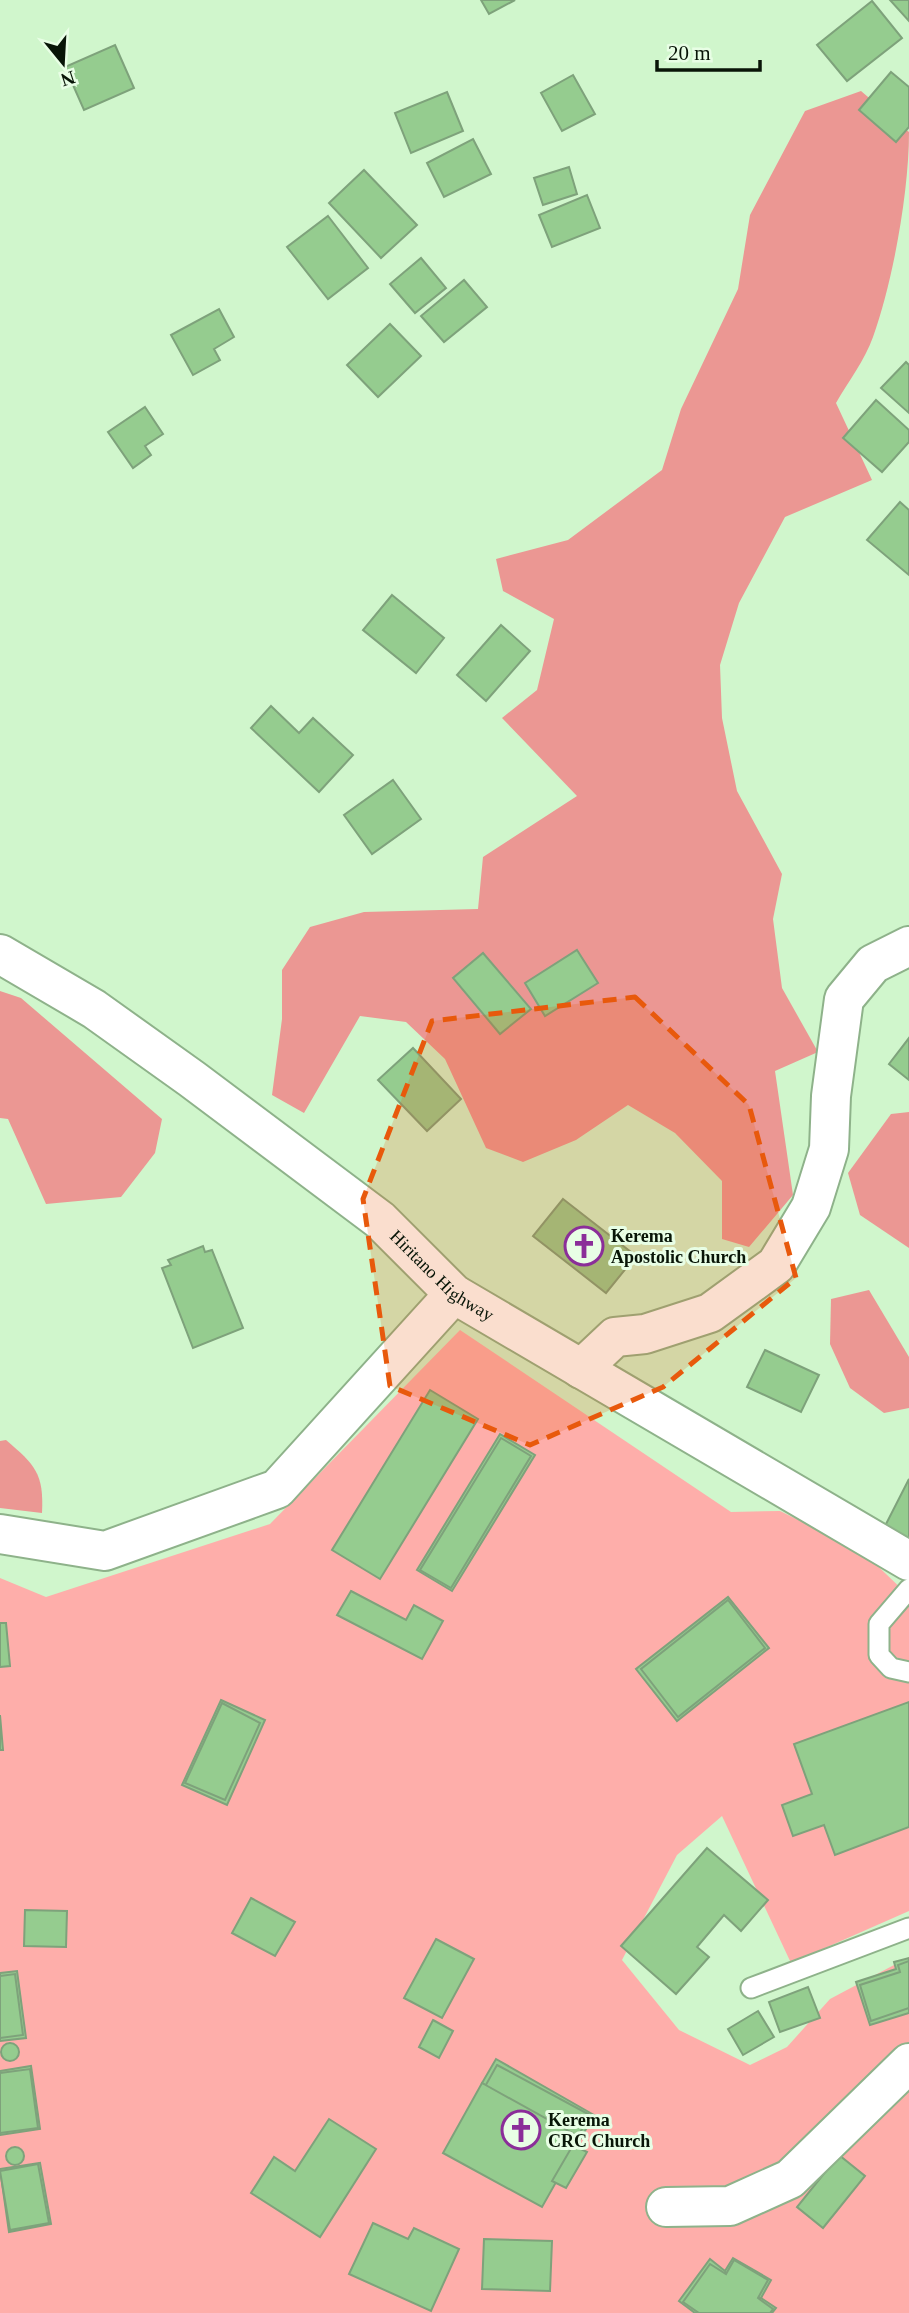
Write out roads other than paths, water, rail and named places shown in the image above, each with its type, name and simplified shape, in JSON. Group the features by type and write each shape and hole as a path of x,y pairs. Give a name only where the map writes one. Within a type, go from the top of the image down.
{"main road":[{"path":"581,1369 615,1337 645,1334 710,1313 776,1265 811,1207 829,1149 831,1096 844,999 873,964 909,946"},
{"name":"Hiritano Highway","path":"0,954 94,1009 380,1220 454,1294 909,1561"},
{"path":"0,1534 104,1551 277,1489 454,1294"},
{"path":"666,2207 730,2206 790,2179 909,2063"}],"lane":[{"path":"909,1589 880,1624 880,1656 891,1668 909,1672"},
{"path":"751,1988 909,1928"}],"place":[{"name":"Kerema Apostolic Church","path":"584,1246"},
{"name":"Kerema CRC Church","path":"521,2130"}]}
